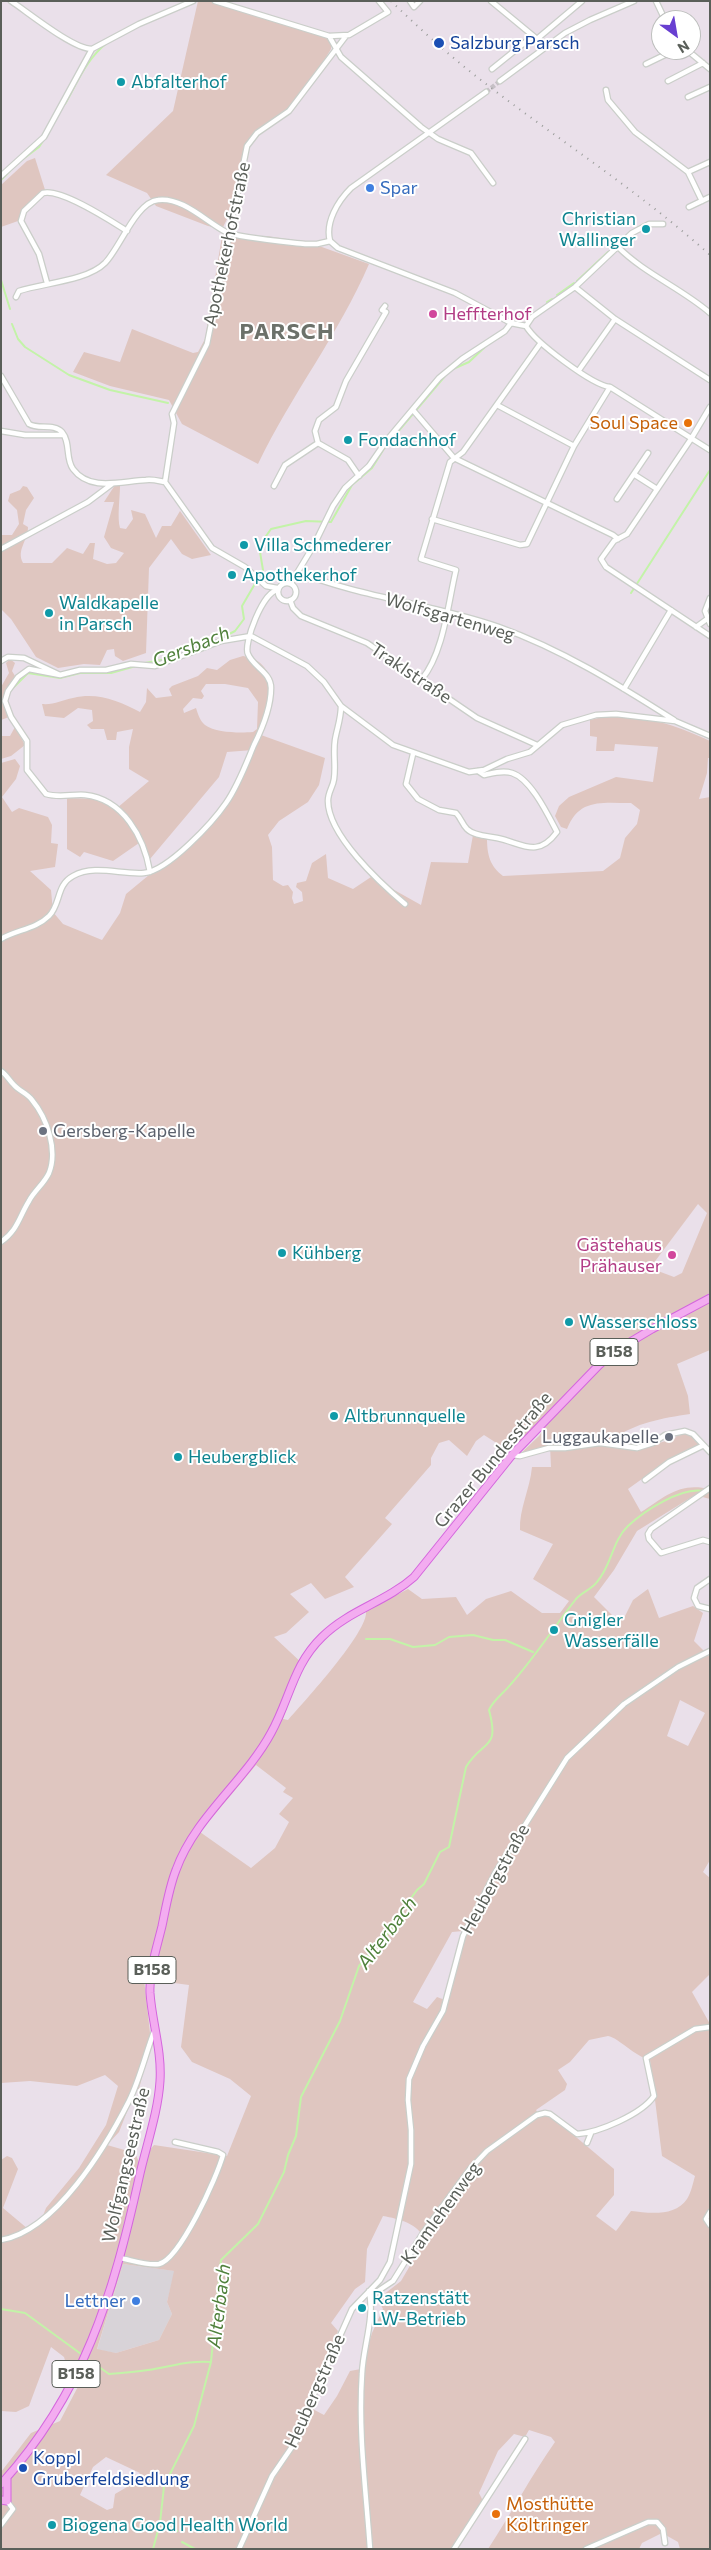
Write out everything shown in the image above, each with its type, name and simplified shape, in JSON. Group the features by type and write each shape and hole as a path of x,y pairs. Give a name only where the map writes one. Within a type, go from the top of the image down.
{"main road":[{"name":"Grazer Bundesstraße","path":"353,1613 395,1592 414,1577 512,1455 570,1394 615,1351 710,1298"},
{"name":"Wolfgangseestraße","path":"1,2484 52,2418 81,2365 108,2302 157,2099 160,2067 151,2004 150,1977 174,1877 183,1853 197,1830 269,1737 292,1680 304,1658 323,1636 353,1613"},
{"path":"4,2500 7,2478"}],"street":[{"path":"11,1 83,49 92,49 139,24 193,1"},
{"path":"215,1 328,36 346,36 388,12 379,1"},
{"path":"410,1 414,6 420,1"},
{"path":"491,1 535,37"},
{"path":"492,68 582,1"},
{"path":"500,81 566,33 590,20 634,1"},
{"path":"328,36 335,44 336,50 430,134 471,153 493,183"},
{"name":"Apothekerhofstraße","path":"165,482 174,423 172,414 207,344 228,233 249,141 289,111 346,36"},
{"path":"1,176 44,137 92,49"},
{"path":"646,64 654,60"},
{"path":"699,60 710,69"},
{"path":"668,81 703,63"},
{"path":"688,97 710,87"},
{"path":"606,90 608,100 635,132 688,172 702,201"},
{"path":"486,92 348,191 339,203 329,224 330,241 338,248 466,298 511,323 526,326 540,344 603,387 610,387 710,450"},
{"path":"688,172 710,162"},
{"path":"47,284 39,254 21,221 24,211 42,193 55,194 89,208 127,231"},
{"path":"689,207 710,197"},
{"path":"16,297 19,291 97,270 108,260 143,207 159,200 189,209 228,233 305,244 330,241"},
{"path":"526,326 532,317 575,287 638,229 649,224 663,224"},
{"path":"618,247 642,268 683,292 710,312"},
{"path":"575,287 615,319 710,380"},
{"path":"358,476 348,460 318,443 315,436 316,426 336,407 346,381 386,312 382,310 385,306"},
{"path":"579,370 615,319"},
{"path":"291,583 340,495 369,466 387,440 447,370 505,331 511,323"},
{"path":"422,678 433,662 456,570 421,559 450,462 463,452 540,344"},
{"path":"1,376 29,424 36,427 54,428 63,435 68,448 68,461 78,474 94,482 112,484 147,480 165,482 212,548 245,567 268,587 278,589"},
{"path":"432,519 520,545 527,544 574,446 610,387"},
{"path":"497,405 574,446"},
{"path":"710,407 658,490 627,534 614,541 602,561 632,584 710,636"},
{"path":"413,410 454,458 618,539"},
{"path":"1,431 25,435 63,435"},
{"path":"274,486 285,465 318,443"},
{"path":"617,499 648,454"},
{"path":"635,474 658,490"},
{"path":"1,549 88,502 112,484"},
{"name":"Wolfsgartenweg","path":"298,572 398,602 446,612 500,627 624,688 675,721"},
{"path":"278,589 280,598 290,600 296,593 295,587 291,583"},
{"path":"1,938 27,929 48,918 62,886 73,876 93,870 150,872 178,854 223,807 256,741 269,704 271,687 267,676 247,652 257,614 267,596 282,584 291,583"},
{"path":"696,627 709,622 705,611 710,598"},
{"name":"Traklstraße","path":"290,600 293,608 301,616 367,643 422,678 477,718 537,745"},
{"path":"624,688 671,610"},
{"path":"150,872 144,848 125,815 117,807 97,797 50,795 44,791 27,770 26,741 9,712 6,699 8,691 18,677 30,669 60,675 77,670 104,671 134,664 144,666 165,664 221,642 251,636 308,666 324,682 341,706 383,739 413,754 469,772 478,771 530,752 562,725 589,716 616,714 675,721 710,736"},
{"path":"1,661 13,656 24,658 60,675"},
{"path":"341,706 341,719 335,741 334,781 329,791 328,803 332,820 373,876 405,904"},
{"path":"413,754 406,784 412,794 438,810 456,813 472,832 504,840 525,848 541,846 554,837 558,832 546,810 523,780 511,772 481,775 478,771"},
{"path":"1,1071 38,1108 49,1136 52,1154 49,1173 45,1180 29,1200 14,1231 1,1242"},
{"path":"512,1455 520,1456 549,1448 565,1448 600,1443 631,1449 653,1443 665,1434 685,1430 694,1434 702,1446 710,1452"},
{"path":"645,1480 669,1462 702,1446"},
{"path":"710,1488 648,1534 649,1539 661,1553 703,1540 710,1542"},
{"path":"710,1579 697,1588 694,1598 698,1606 710,1609"},
{"name":"Heubergstraße","path":"239,2549 272,2476 296,2441 352,2309 380,2280 390,2262 411,2164 409,2079 423,2046 443,2011 463,1936 494,1873 567,1758 624,1704 708,1650"},
{"path":"587,2143 592,2134 649,2103 654,2096 646,2058 694,2029 710,2026"},
{"path":"1,2240 26,2230 40,2221 80,2182 130,2100 155,2028"},
{"name":"Kramlehenweg","path":"369,2291 375,2293 393,2281 423,2233 469,2170 487,2151 537,2115 550,2114 577,2134 592,2134"},
{"path":"120,2258 158,2264 164,2261 187,2233 204,2203 223,2155 218,2152 175,2142"},
{"path":"710,2212 706,2219 710,2225"},
{"name":"Heubergstraße","path":"369,2291 372,2303 362,2373 361,2432 370,2549"},
{"path":"454,2549 525,2439"},
{"path":"1,2525 13,2509 4,2500"},
{"path":"586,2549 648,2522 657,2522 663,2529 665,2543"}],"shaded area":[{"path":"198,1 210,1 325,36 331,41 331,49 301,98 247,146 228,217 222,229 208,226 156,206 147,193 106,175 173,111"},
{"path":"35,158 46,193 18,221 1,227 1,185 27,161"},
{"path":"222,236 266,236 308,242 369,264 344,315 285,413 258,464 182,424 169,400 110,386 73,372 84,352 120,362 132,329 193,353 198,352 205,339"},
{"path":"115,485 120,486 120,528 126,529 133,519 131,510 145,514 156,538 162,526 171,526 180,511 211,555 192,559 182,554 171,539 149,568 146,653 123,661 115,656 114,649 107,650 100,665 84,664 58,668 36,657 11,619 1,609 1,535 12,535 19,524 17,510 8,501 10,494 20,490 23,486 27,487 34,498 26,510 23,524 28,527 21,554 23,563 52,563 67,548 83,554 90,543 95,543 93,559 107,564 116,563 124,553 111,548 104,537 114,502 104,502"},
{"path":"243,656 256,660 264,667 269,677 271,700 261,735 325,758 319,785 308,802 279,821 268,835 272,847 273,880 283,886 288,885 293,892 294,904 303,901 302,892 296,887 297,883 306,881 312,863 326,854 328,878 353,889 371,877 421,905 431,862 468,863 473,835 487,838 490,860 503,876 603,871 620,858 625,838 637,824 640,810 631,803 593,804 578,812 567,829 561,827 555,816 559,806 569,797 616,777 653,782 658,747 615,744 614,751 596,751 597,737 590,736 590,720 605,717 636,717 667,724 710,741 710,758 708,758 707,773 699,799 710,797 710,1293 614,1348 598,1361 513,1450 509,1451 484,1435 476,1441 467,1456 449,1440 439,1443 431,1458 431,1465 385,1518 392,1524 345,1577 354,1587 325,1599 311,1583 290,1594 309,1612 286,1633 274,1637 304,1665 283,1719 288,1720 347,1650 364,1621 366,1611 408,1589 422,1599 456,1597 467,1615 486,1599 511,1591 542,1613 560,1613 569,1601 533,1579 553,1544 520,1530 521,1514 532,1467 551,1467 550,1445 519,1455 539,1436 553,1415 607,1361 652,1332 710,1302 710,1350 677,1364 688,1396 690,1414 660,1419 640,1425 613,1439 625,1450 637,1450 675,1438 679,1433 691,1435 700,1444 667,1461 628,1489 641,1512 673,1492 690,1487 710,1489 710,1499 695,1495 637,1531 614,1570 594,1597 616,1619 623,1620 633,1600 648,1589 659,1618 693,1606 703,1613 694,1641 710,1657 710,1860 703,1872 710,1878 710,1974 692,1992 710,2024 710,2549 680,2549 678,2542 662,2533 642,2543 639,2549 488,2549 555,2442 551,2437 529,2430 525,2437 514,2434 498,2451 479,2493 483,2501 452,2549 1,2549 1,2472 31,2433 60,2421 83,2377 66,2364 64,2357 51,2347 29,2406 16,2412 1,2411 1,2160 7,2156 12,2158 18,2169 3,2208 28,2229 42,2218 46,2208 79,2168 106,2125 118,2086 105,2075 77,2086 30,2081 1,2083 1,763 15,759 20,766 16,779 2,797 12,812 19,808 48,817 52,825 51,843 58,844 55,867 30,871 51,890 53,912 63,924 102,940 120,913 126,894 149,875 176,859 225,809 253,750 227,752 219,777 150,859 146,850 139,843 113,861 84,852 80,857 67,849 67,798 98,799 117,808 149,781 129,769 129,747 133,729 117,732 116,740 107,740 104,729 91,729 87,725 93,721 92,710 78,708 64,718 45,716 42,704 91,696 116,701 140,712 146,702 147,688 156,698 172,696 169,689 172,686 198,676 207,668 217,670 230,660","holes":["206,684 225,684 248,688 258,702 257,729 253,732 222,731 205,725 200,719 196,708 184,713 183,709 193,698 202,699 204,696 201,691","698,1204 707,1213 682,1273 674,1277 650,1268","680,1700 705,1713 688,1746 667,1736","256,1765 286,1788 283,1792 293,1798 279,1814 289,1822 275,1848 251,1868 200,1832","463,1931 445,2000 437,1997 427,2009 413,2002 452,1932","144,1979 189,1985 181,2047 192,2062 230,2079 251,2096 227,2156 154,2145 139,2162 135,2153 107,2145 119,2132 136,2089 139,2089 151,2042","608,2036 638,2055 650,2060 662,2156 695,2176 690,2194 682,2205 676,2209 661,2212 631,2211 616,2231 596,2216 614,2195 614,2169 557,2121 549,2116 540,2116 536,2110 565,2090 567,2084 558,2070 570,2062 589,2040","383,2216 401,2220 413,2226 422,2234 425,2240 401,2281 378,2299 383,2309 372,2333 361,2369 350,2371 337,2396 324,2415 307,2406 338,2331 331,2323 355,2289 365,2282 367,2249","123,2264 174,2271 167,2302 172,2314 159,2340 116,2353 97,2349","106,2457 140,2473 127,2487 115,2494 113,2508 107,2510 80,2495 93,2467"]},
{"path":"10,659 15,663 12,671 15,676 3,698 9,717 1,720 1,687 9,673 6,663"},
{"path":"15,727 25,745 11,756 1,759 1,736 10,736"},
{"path":"123,2264 175,2271 167,2302 172,2314 159,2340 116,2353 97,2350"}],"waterway":[{"path":"65,104 88,63 107,43"},
{"path":"19,162 39,147 43,141"},
{"path":"1,180 10,171"},
{"name":"Gersbach","path":"635,229 644,224"},
{"name":"Gersbach","path":"612,248 631,232"},
{"name":"Gersbach","path":"577,281 608,252"},
{"path":"1,280 10,309"},
{"name":"Gersbach","path":"557,295 574,283"},
{"name":"Gersbach","path":"547,302 552,299"},
{"name":"Gersbach","path":"518,318 531,311"},
{"path":"12,324 18,339 25,347 69,375 110,390 168,403"},
{"name":"Gersbach","path":"495,340 502,336"},
{"name":"Gersbach","path":"453,369 469,362 487,345"},
{"name":"Gersbach","path":"216,641 235,631 244,619 242,606 263,570 259,546 271,529 306,521 331,522 352,485 372,468 385,447 445,376"},
{"path":"631,593 710,470"},
{"name":"Gersbach","path":"179,655 202,646"},
{"name":"Gersbach","path":"145,663 172,658"},
{"name":"Gersbach","path":"11,690 28,673 60,678 80,673 111,673 136,666"},
{"name":"Alterbach","path":"153,2549 160,2523 164,2486 194,2426 211,2362 221,2260 258,2224 284,2172 288,2155 296,2136 301,2097 340,2021 359,1966 399,1921 400,1913 417,1890 424,1884 440,1852 449,1847 466,1767 472,1758 491,1739 492,1723 489,1710 528,1663 576,1599 597,1582 606,1568 619,1539 628,1526 663,1501 684,1493 703,1491"},
{"path":"366,1639 390,1639 413,1647 435,1645 449,1637 473,1635 493,1640 505,1640 533,1652"},
{"path":"1,2309 25,2313 81,2354"},
{"path":"89,2360 109,2374 143,2371 187,2363 211,2362"},
{"path":"161,2523 177,2531"},
{"path":"182,2542 195,2549"}],"tunnel":[{"path":"486,92 500,81"}],"railway":[{"path":"391,1 437,44 473,74 628,188 710,255"}],"place":[{"name":"Salzburg Parsch","path":"439,43"},
{"name":"Abfalterhof","path":"121,82"},
{"name":"Spar","path":"370,188"},
{"name":"Christian Wallinger","path":"646,229"},
{"name":"Heffterhof","path":"433,314"},
{"name":"Soul Space","path":"688,423"},
{"name":"Fondachhof","path":"348,440"},
{"name":"Villa Schmederer","path":"244,545"},
{"name":"Apothekerhof","path":"232,575"},
{"name":"Waldkapelle in Parsch","path":"49,613"},
{"name":"Gersberg-Kapelle","path":"43,1131"},
{"name":"Kühberg","path":"282,1253"},
{"name":"Gästehaus Prähauser","path":"672,1255"},
{"name":"Wasserschloss","path":"569,1322"},
{"name":"Altbrunnquelle","path":"334,1416"},
{"name":"Luggaukapelle","path":"669,1437"},
{"name":"Heubergblick","path":"178,1457"},
{"name":"Gnigler Wasserfälle","path":"554,1630"},
{"name":"Lettner","path":"136,2301"},
{"name":"Ratzenstätt LW-Betrieb","path":"362,2308"},
{"name":"Koppl Gruberfeldsiedlung","path":"23,2468"},
{"name":"Mosthütte Költringer","path":"496,2514"},
{"name":"Biogena Good Health World","path":"52,2525"}],"district":[{"name":"PARSCH","path":"287,332"}]}
